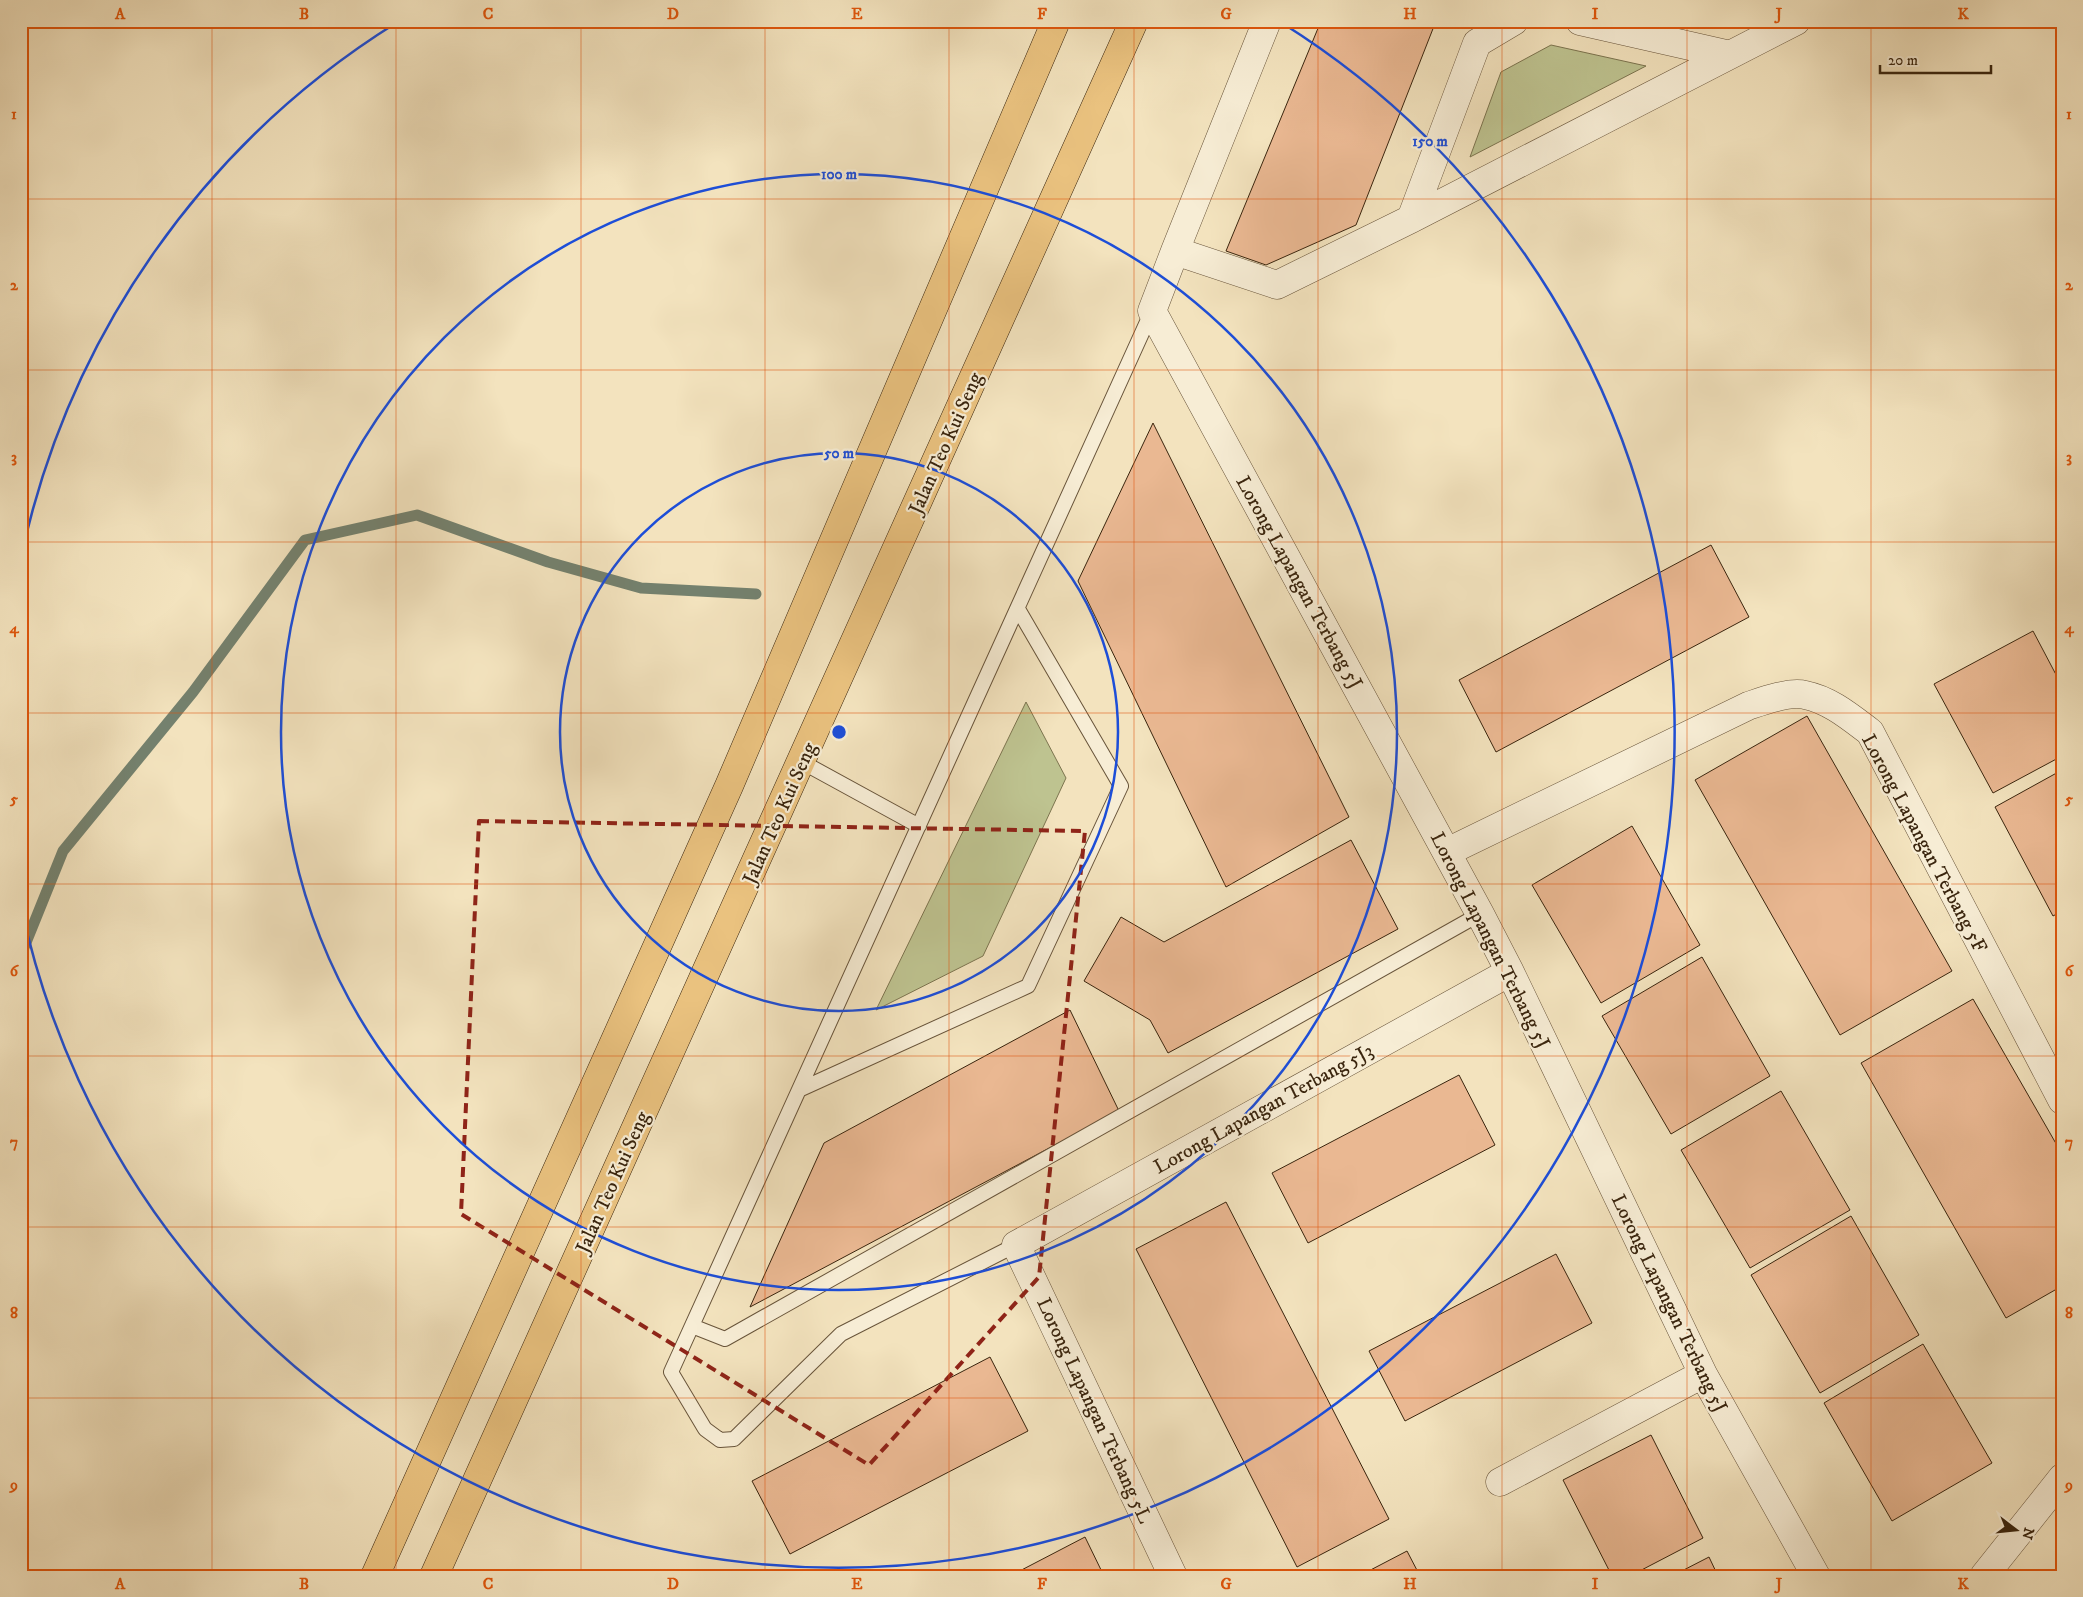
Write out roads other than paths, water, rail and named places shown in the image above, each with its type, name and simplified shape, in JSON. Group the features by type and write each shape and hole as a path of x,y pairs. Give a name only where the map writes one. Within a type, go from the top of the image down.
{"highway":[{"path":"374,1576 729,786 1056,21"},
{"name":"Jalan Teo Kui Seng","path":"434,1576 1134,21"}],"street":[{"path":"1152,311 1267,21"},
{"path":"1411,219 1477,43 1514,21"},
{"path":"1580,21 1730,55"},
{"path":"1175,252 1277,285 1411,219 1796,21"},
{"name":"Lorong Lapangan Terbang 5J","path":"1152,311 1480,914 1510,972 1703,1374 1816,1576"},
{"name":"Lorong Lapangan Terbang 5F","path":"1447,852 1748,706 1777,697 1804,694 1838,708 1870,732 2062,1100"},
{"name":"Lorong Lapangan Terbang 5J3","path":"1016,1245 1510,972"},
{"name":"Lorong Lapangan Terbang 5L","path":"1016,1245 1173,1576"},
{"path":"1500,1482 1703,1374"},
{"path":"1984,1576 2062,1478"}],"lane":[{"path":"1016,1245 841,1334 734,1439 720,1440 705,1429 671,1372 1152,311"},
{"path":"799,1090 1028,986 1121,786 1018,609"},
{"path":"802,762 919,826"},
{"path":"692,1326 725,1339 1480,914"}],"waterway":[{"path":"21,955 63,851 193,692 305,540 417,515 548,562 641,588 756,594"}]}
